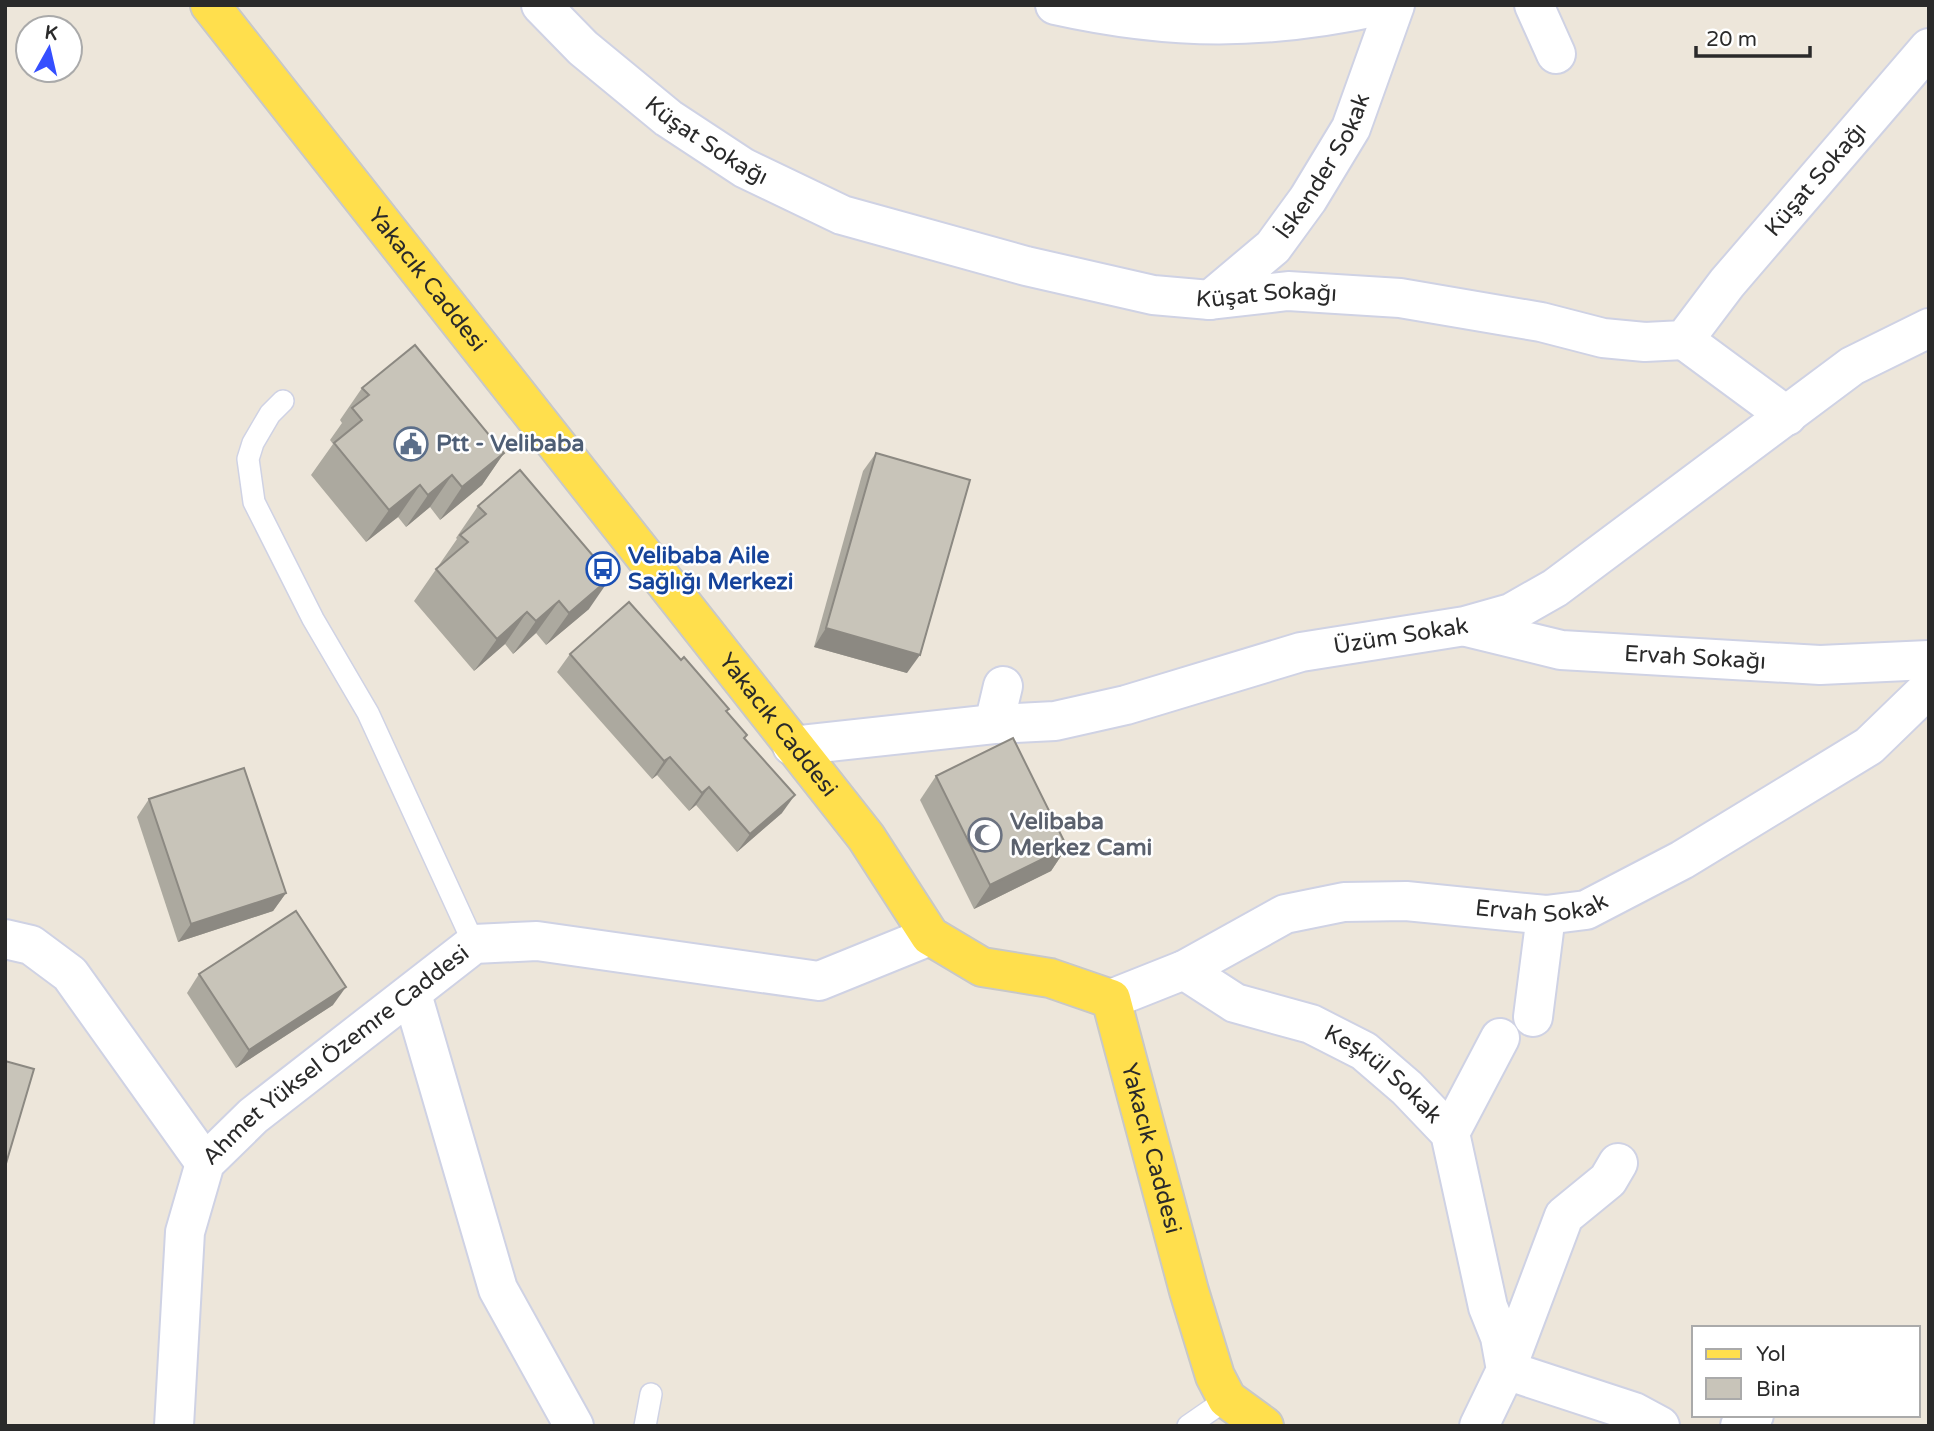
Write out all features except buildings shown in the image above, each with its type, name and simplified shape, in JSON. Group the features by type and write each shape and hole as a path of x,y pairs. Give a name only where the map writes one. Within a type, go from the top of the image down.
{"main road":[{"name":"Yakacık Caddesi","path":"210,5 866,837 930,936 982,967 1050,978 1111,999 1189,1291 1215,1376 1227,1399 1264,1426"}],"street":[{"name":"Küşat Sokağı","path":"541,5 583,48 668,118 744,168 842,215 1026,266 1153,295 1210,300 1288,291 1400,298 1541,323 1603,338 1644,342 1684,340 1727,283 1929,48"},
{"path":"1055,5 1120,19 1189,24 1273,25 1384,5"},
{"name":"İskender Sokak","path":"1210,300 1273,247 1308,199 1351,128 1395,5"},
{"path":"1534,5 1556,54"},
{"name":"Üzüm Sokak","path":"792,746 994,724 1055,721 1126,705 1301,652 1465,626 1511,613 1555,588 1852,366 1929,328"},
{"path":"1684,340 1787,416"},
{"name":"Ervah Sokağı","path":"1465,626 1561,650 1820,665 1929,660"},
{"path":"994,724 1003,686"},
{"name":"Ervah Sokak","path":"1111,999 1184,970 1285,914 1344,902 1406,901 1546,915 1586,910 1682,860 1869,746 1929,688"},
{"path":"1533,1017 1546,915"},
{"name":"Ahmet Yüksel Özemre Caddesi","path":"174,1426 185,1232 205,1163 253,1116 474,944 537,941 819,981 930,936"},
{"path":"5,940 31,944 70,974 205,1163"},
{"name":"Keşkül Sokak","path":"1184,970 1235,1003 1311,1024 1364,1051 1407,1088 1450,1133 1488,1307 1500,1337 1506,1370"},
{"path":"412,994 498,1289 574,1426"},
{"path":"1450,1133 1500,1038"},
{"path":"1479,1426 1506,1370 1564,1216 1608,1180 1618,1163"},
{"path":"1506,1370 1634,1412 1660,1426"}],"lane":[{"path":"283,401 270,414 253,443 248,459 254,502 313,619 368,713 474,944"},
{"path":"645,1426 651,1394"},
{"path":"1188,1426 1227,1399"}],"place":[{"name":"Ptt - Velibaba","path":"411,444"},
{"name":"Velibaba Aile Sağlığı Merkezi","path":"603,569"},
{"name":"Velibaba Merkez Cami","path":"985,835"}]}
